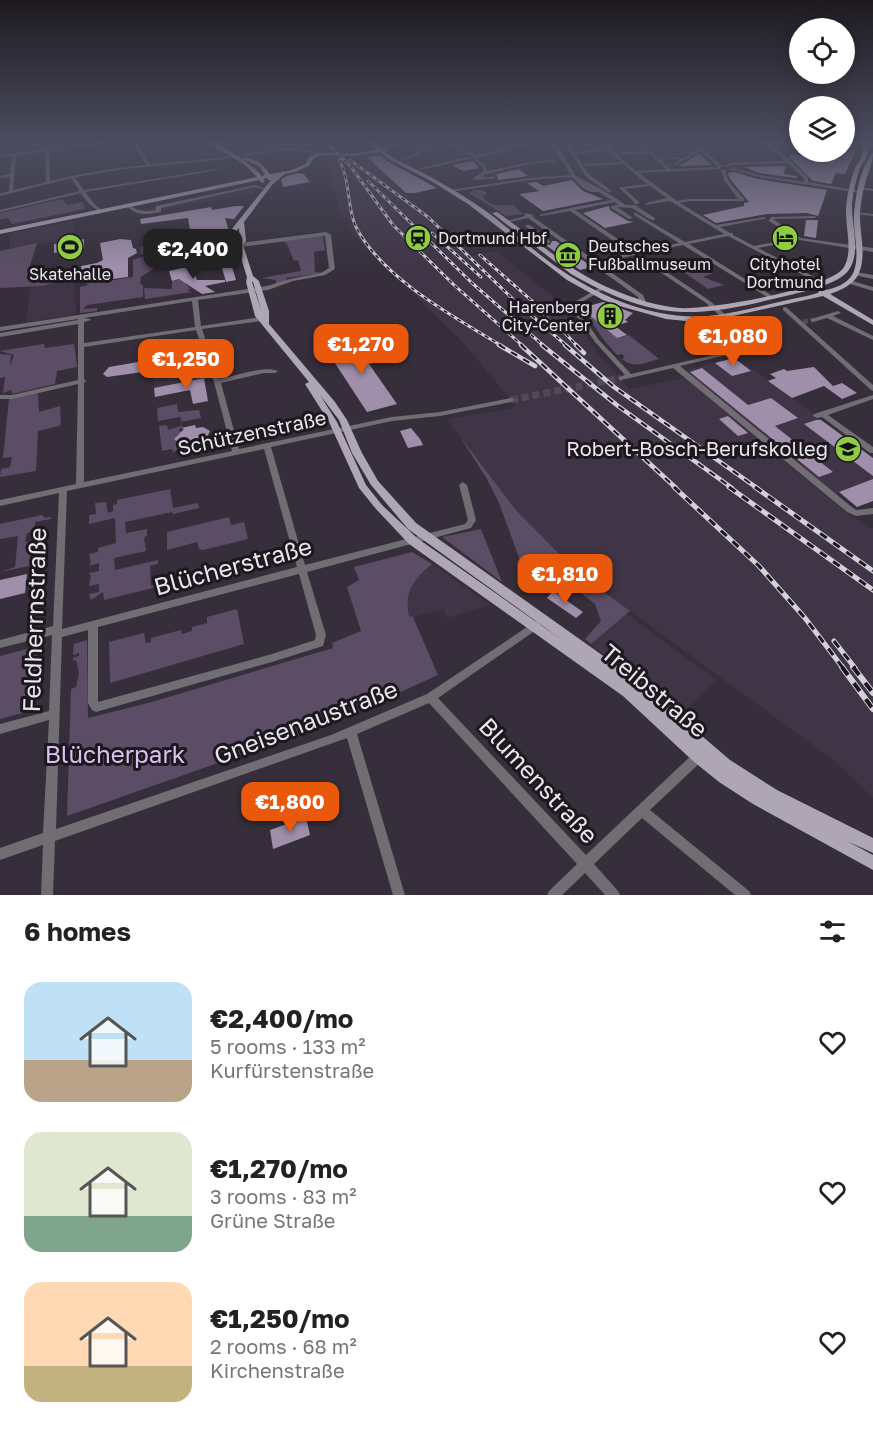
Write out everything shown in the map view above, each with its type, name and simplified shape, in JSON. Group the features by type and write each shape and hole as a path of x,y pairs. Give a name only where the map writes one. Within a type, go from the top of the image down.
{"main road":[{"path":"0,230 218,185"},
{"path":"255,292 249,282 250,277 240,245 243,242 241,222 260,185"},
{"path":"445,185 456,190 554,268 595,292 630,306 667,316 699,319 770,306 822,288 845,271 850,247 853,185"},
{"path":"448,185 506,221 571,272 603,288 643,302 682,310 716,308 806,289 834,289 852,282 856,274 858,213 862,185"},
{"path":"822,288 873,323"},
{"path":"822,288 873,330"},
{"name":"Treibstraße","path":"255,292 263,321 342,430 374,483 419,540 650,699 702,754 758,799 818,826 873,846"},
{"name":"Treibstraße","path":"818,826 873,863"}],"street":[{"path":"11,185 11,192"},
{"path":"0,195 38,185"},
{"path":"80,185 96,211"},
{"path":"0,211 127,185"},
{"path":"130,204 138,214 159,211 158,207 257,185"},
{"path":"456,190 483,185"},
{"path":"585,185 592,190 604,191 650,185 731,234 758,246 822,288"},
{"path":"596,185 692,243"},
{"path":"541,215 593,202 648,204 675,201 742,200 730,185"},
{"path":"812,185 851,190 873,190"},
{"path":"620,189 629,196"},
{"path":"623,202 629,196"},
{"path":"629,196 613,207 683,243 770,296"},
{"path":"575,207 578,215 716,308 752,341 750,347 621,378"},
{"path":"858,213 873,215"},
{"path":"719,226 765,216 801,239"},
{"path":"772,219 814,216"},
{"path":"521,218 548,242"},
{"path":"510,220 533,218 641,296 643,302"},
{"path":"0,329 273,290 292,280 323,274 332,269 328,235 326,234 240,245"},
{"path":"594,262 731,234"},
{"path":"758,246 801,239 873,250"},
{"path":"856,274 873,277"},
{"path":"852,282 873,289"},
{"path":"603,288 573,302 573,307 606,352 629,376"},
{"path":"195,301 199,328 217,382 236,453"},
{"path":"785,309 872,386"},
{"path":"813,320 838,313"},
{"path":"827,316 873,338"},
{"path":"0,335 81,318"},
{"path":"80,486 83,381 81,318"},
{"path":"82,345 263,321"},
{"path":"674,365 850,510 856,513 873,511"},
{"path":"217,382 264,371 275,371"},
{"path":"0,397 12,397 83,381"},
{"path":"873,397 820,415 873,451"},
{"name":"Schützenstraße","path":"0,503 392,419 440,414 511,400"},
{"path":"93,625 94,707 320,643 321,635 267,447"},
{"path":"419,540 468,526 472,520 463,485"},
{"name":"Feldherrnstraße","path":"48,895 63,490"},
{"name":"Blücherstraße","path":"0,644 93,625 419,540"},
{"name":"Gneisenaustraße","path":"0,854 49,839 351,732 431,697 539,624"},
{"name":"Blumenstraße","path":"431,697 614,895"},
{"path":"0,729 54,714"},
{"path":"351,732 399,895"},
{"path":"553,895 702,754"},
{"path":"642,811 745,895"}],"shaded area":[{"path":"256,185 258,187 253,194 140,213 137,210"},
{"path":"333,185 396,185 472,256 496,251 565,306 595,350 629,389 685,378 845,512 869,528 873,528 873,798 835,761 578,573 515,509 447,419 513,408 515,405 462,341 365,247 353,232 347,218 341,218"},
{"path":"73,221 74,229 71,239 10,249 9,234"},
{"path":"187,227 190,244 164,247 166,237 159,238 159,231"},
{"path":"74,277 76,314 26,322 30,287 43,286"},
{"path":"715,363 732,376 750,371 746,367 748,366 873,458 873,501 857,507 839,492 835,494 683,370"},
{"path":"204,364 207,377 154,388 152,374"},
{"path":"432,564 490,605 447,618 443,609 410,618 407,602 409,589 414,580"},
{"path":"627,614 716,680 680,715 591,644"}],"green space":[{"path":"474,190 487,193 483,197 489,203 500,206 513,205 524,214 506,216 469,193"},
{"path":"62,199 68,205 83,202 85,209 12,224 8,218 0,219 0,213"},
{"path":"323,237 325,250 314,252 315,272 324,273 286,278 287,280 276,284 276,280 261,278 301,271 298,260 294,261 287,244 283,241"},
{"path":"37,243 28,272 71,268 74,270 74,277 43,286 0,288 0,251"},
{"path":"143,246 154,249 149,255 172,251 174,255 141,277 143,297 87,305 83,309 97,308 97,311 80,313 80,287 88,285 86,283 133,277 133,260 147,255 141,254 140,248"},
{"path":"693,266 697,271 706,269 713,273 703,277 724,285 708,289 679,269"},
{"path":"187,278 185,283 191,289 186,290 192,292 145,299 144,288 172,289 172,281"},
{"path":"592,317 617,338 629,335 659,359 639,364 626,362 622,359 625,357 622,354 617,355 603,339 589,318"},
{"path":"44,344 45,348 74,344 77,367 57,371 55,384 12,394 11,390 3,393 5,377 0,378 0,354 11,355 10,366 14,355 0,351"},
{"path":"38,393 39,412 60,406 61,424 38,431 36,471 0,477 1,469 10,467 12,457 3,458 9,399"},
{"path":"177,404 178,412 199,410 201,418 180,422 182,420 180,417 158,421 157,408"},
{"path":"167,425 168,430 183,425 179,430 182,433 176,436 183,441 183,451 178,449 173,453 172,449 162,451 159,426"},
{"path":"459,435 515,509 578,573 630,611 591,644 585,639 601,621 595,604 566,581 552,580 531,590 499,503 487,479"},
{"path":"170,489 173,508 198,503 199,508 125,522 126,533 147,529 147,536 144,537 146,551 114,558 115,570 158,560 158,564 150,566 151,586 157,585 157,587 104,600 103,592 91,600 89,594 99,592 99,584 89,586 91,576 89,573 99,571 99,563 89,566 91,562 89,554 98,552 98,548 116,543 115,518 89,524 89,515 96,514 95,503 106,502 108,513 113,511 113,505 117,504 117,500"},
{"path":"42,515 45,518 51,517 51,519 35,522 34,532 27,533 25,542 31,541 30,564 48,560 48,562 0,572 15,567 18,536 0,539 0,524"},
{"path":"229,517 231,525 244,522 248,539 203,550 199,549 197,542 167,550 167,532"},
{"path":"481,529 502,582 442,537"},
{"name":"Blücherpark","path":"412,552 432,564 415,580 409,593 408,607 409,616 413,617 438,675 332,723 67,816 71,689 76,687 79,673 76,660 73,661 73,658 79,656 79,653 73,655 74,644 87,640 88,718 152,702 333,648 332,643 361,631 347,587 359,580 354,567"},
{"path":"237,609 244,644 110,683 109,642 144,633 146,643 151,642 151,638 181,630 182,634 192,631 192,627 207,623 207,617"},
{"name":"Blücherpark","path":"38,646 34,710 0,719 0,656"}],"building":[{"path":"397,185 431,185 437,188 415,193 406,193"},
{"path":"530,185 577,185 583,191 603,199 543,211 519,194 539,191"},
{"path":"735,185 794,185 827,190 818,216 807,213 767,214 716,223 703,215 744,206 744,203 749,202"},
{"path":"244,206 234,219 225,218 229,231 191,236 188,218 141,224 140,219 211,207 212,210"},
{"path":"609,206 610,210 634,222 605,228 583,213"},
{"path":"806,220 818,220 816,238 804,236"},
{"name":"Skatehalle","path":"84,239 84,248 54,253 54,244"},
{"path":"120,239 131,240 137,253 128,258 128,277 97,281 94,278 82,280 81,266 103,260 100,243"},
{"name":"Deutsches Fußballmuseum","path":"552,241 556,241 592,267 580,270 543,243 550,245"},
{"path":"219,244 220,249 226,248 236,280 226,282 219,257 214,258 211,246"},
{"path":"191,266 197,280 225,280 225,282 205,286 215,292 202,294 179,279 172,281 169,271"},
{"name":"Harenberg City-Center","path":"603,302 633,313 625,320 628,322 615,326 627,335 617,338 581,308"},
{"path":"357,340 374,363 369,364 397,404 367,412 325,348"},
{"path":"734,358 751,371 732,376 715,363"},
{"path":"144,361 148,366 143,372 107,377 103,374 109,367"},
{"path":"814,367 833,386 842,383 857,393 842,399 824,386 792,398 768,381 776,378 770,374 784,369 787,371"},
{"path":"702,368 748,405 771,398 798,418 775,426 833,472 819,477 690,372"},
{"path":"204,378 208,401 193,404 190,390 155,397 154,388"},
{"path":"728,416 748,433 738,436 719,419"},
{"name":"Robert-Bosch-Berufskolleg","path":"821,420 873,458 873,476 804,424"},
{"path":"195,425 196,428 203,427 210,431 208,435 211,446 203,451 185,453 181,451 180,444 174,439 184,429 181,428"},
{"path":"411,428 423,445 408,448 400,431"},
{"name":"Robert-Bosch-Berufskolleg","path":"873,479 873,501 857,507 839,492"},
{"path":"27,574 25,593 0,599 0,580"},
{"path":"553,591 583,612 576,618 547,598"},
{"path":"306,817 310,835 273,849 270,830"}],"tunnel":[{"path":"803,322 813,320"},
{"path":"511,400 621,378"}],"railway":[{"path":"347,185 356,227 368,246 383,263 421,295 502,346"},
{"path":"364,185 393,225 454,285 523,346"},
{"path":"372,185 472,283 544,346"},
{"path":"384,185 428,217 517,303 567,346"},
{"path":"432,233 481,277"},
{"path":"480,255 531,300 559,331"},
{"path":"555,322 577,346"},
{"path":"499,345 535,366"},
{"path":"521,345 676,488"},
{"path":"542,345 618,406 732,488"},
{"path":"565,345 614,387 757,488"},
{"path":"577,346 584,353"},
{"path":"674,487 759,566 805,618 843,668"},
{"path":"729,487 873,590"},
{"path":"755,487 873,571"},
{"path":"834,641 855,668"},
{"path":"842,667 873,709"},
{"path":"853,667 873,693"}],"place":[{"name":"Dortmund Hbf","path":"418,238"},
{"name":"Cityhotel Dortmund","path":"785,238"},
{"name":"Skatehalle","path":"70,247"},
{"name":"Deutsches Fußballmuseum","path":"568,255"},
{"name":"Harenberg City-Center","path":"610,316"},
{"name":"Robert-Bosch-Berufskolleg","path":"848,449"}]}
